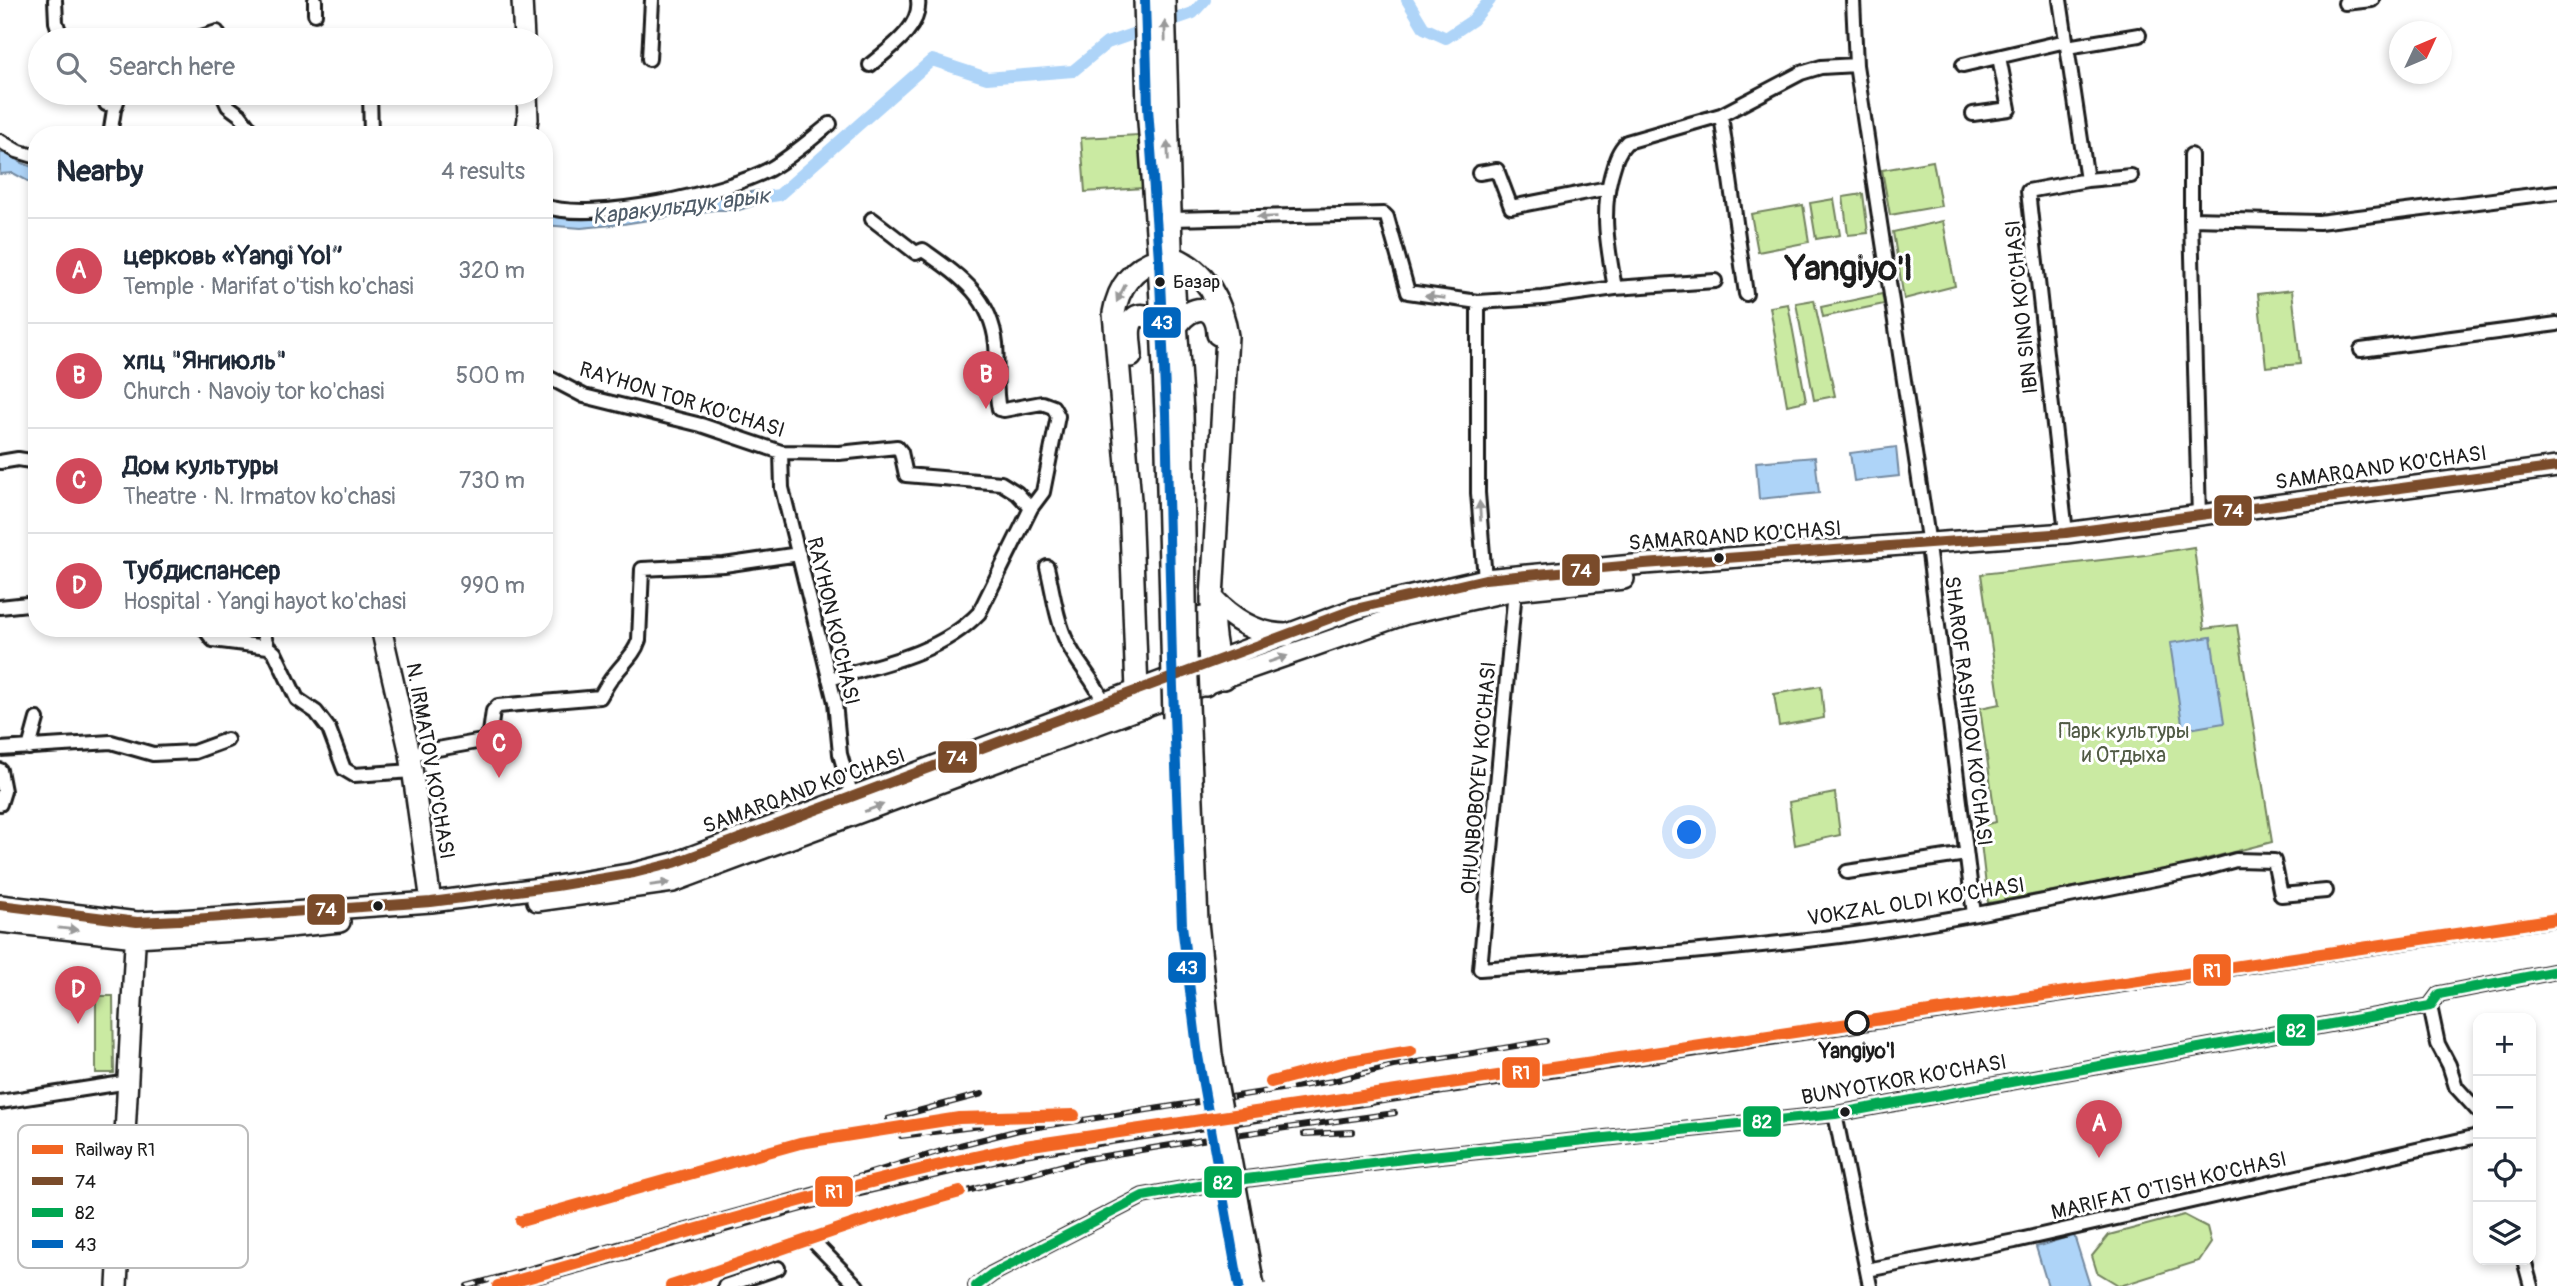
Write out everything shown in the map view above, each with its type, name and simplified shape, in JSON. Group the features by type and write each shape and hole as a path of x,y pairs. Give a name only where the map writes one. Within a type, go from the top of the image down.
{"main road":[{"path":"522,0 523,28"},
{"path":"1146,0 1156,67 1171,219 1165,258"},
{"path":"1164,0 1156,67 1197,922 1211,1055 1253,1286"},
{"path":"527,105 527,126"},
{"path":"1147,697 1114,313 1118,297 1131,275 1141,266 1165,258 1195,271 1210,288 1222,310 1227,336 1212,598 1212,673"},
{"path":"1169,326 1190,312 1202,309 1213,315 1218,327 1215,406 1206,507 1212,673"},
{"path":"1147,697 1142,483 1130,327 1134,320 1142,315 1169,326"},
{"path":"1174,412 1171,661 1182,925 1198,1056 1239,1286"},
{"name":"SAMARQAND KO'CHASI","path":"1212,673 1286,635 1355,609 1485,579 1644,564 1929,550 2066,533 2199,521 2557,467"},
{"name":"SAMARQAND KO'CHASI","path":"0,922 136,929 269,929 560,899 673,882 1212,673 1406,614 1515,590 2199,521 2557,477"},
{"path":"1212,598 1239,622 1273,635 1286,635"},
{"name":"N. IRMATOV KO'CHASI","path":"383,637 411,762 431,902"},
{"name":"SAMARQAND KO'CHASI","path":"0,905 136,929 431,902 556,886 668,865 852,797 1107,712"},
{"path":"126,1125 136,929"},
{"path":"117,1286 118,1268"}],"street":[{"path":"55,0 58,28"},
{"path":"315,0 315,14"},
{"path":"649,59 652,0"},
{"path":"870,65 902,38 920,9 918,0"},
{"name":"SHAROF RASHIDOV KO’CHASI","path":"1853,0 1856,65 1929,550 1974,915"},
{"path":"2060,0 2087,180 2131,176"},
{"path":"2345,3 2372,0"},
{"path":"1964,65 2067,44 2139,35"},
{"path":"1973,114 2009,108 1999,57"},
{"path":"1615,288 1605,235 1605,202 1617,155 1627,142 1721,114 1801,73 1821,67 1856,65"},
{"path":"112,126 117,105"},
{"path":"228,105 248,126"},
{"path":"370,105 371,126"},
{"path":"1721,114 1746,294"},
{"path":"553,207 589,210 650,204 757,179 830,124"},
{"path":"0,141 28,154"},
{"path":"2191,155 2199,521"},
{"path":"1479,173 1497,170 1511,207 1608,188"},
{"name":"IBN SINO KO'CHASI","path":"2066,533 2028,191 2087,180"},
{"path":"2191,219 2319,222 2557,192"},
{"path":"1171,219 1384,215 1387,217 1411,295 1478,302 1715,281"},
{"path":"829,680 893,661 934,645 968,625 979,613 1047,481 1058,416 1053,407 1042,403 999,409 994,332 980,298 967,284 923,250 916,253 872,219"},
{"path":"1478,302 1478,493 1485,579"},
{"path":"2361,350 2557,324"},
{"name":"RAYHON TOR KO'CHASI","path":"553,380 584,396 701,425 781,452 839,453 897,447 901,452 906,475 1000,483 1017,493 1031,508"},
{"name":"RAYHON KO'CHASI","path":"781,452 782,488 835,702 840,754 852,797"},
{"path":"0,462 28,461"},
{"path":"211,637 213,640 268,648 275,653 297,699 316,712 329,729 344,769 354,775 482,741 490,733 493,711 498,706 600,697 617,671 636,650 639,640 642,569 724,565 799,554"},
{"path":"1047,566 1068,645 1094,681 1107,712"},
{"name":"OHUNBOBOYEV KO'CHASI","path":"1480,969 1515,590"},
{"path":"0,607 28,604"},
{"path":"264,637 268,648"},
{"path":"29,748 37,719"},
{"path":"0,749 111,743 153,754 194,752 227,740"},
{"path":"0,770 4,791 0,804"},
{"path":"1847,872 1966,854"},
{"name":"VOKZAL OLDI KO'CHASI","path":"1480,969 1676,955 1842,935 1974,915 2200,870 2236,860 2274,860 2281,895 2326,891"},
{"name":"BUNYOTKOR KO'CHASI","path":"975,1286 992,1274 1143,1196 1222,1182 1412,1158 1835,1114 2430,1006 2439,994 2557,971"},
{"path":"2430,1006 2438,1044 2456,1087 2473,1106"},
{"path":"0,1102 129,1082"},
{"path":"1835,1114 1870,1286"},
{"name":"MARIFAT O'TISH KO'CHASI","path":"1867,1270 2015,1241 2473,1137"},
{"path":"814,1242 858,1286"},
{"path":"2525,1265 2531,1286"},
{"path":"725,1286 778,1268"}],"green space":[{"path":"1139,135 1143,188 1085,192 1081,138"},
{"path":"1933,161 1941,206 1890,215 1882,170"},
{"path":"1863,194 1868,233 1848,235 1843,197"},
{"path":"1834,199 1840,235 1816,239 1810,203"},
{"path":"1803,205 1809,242 1758,252 1751,214"},
{"path":"1943,221 1955,286 1904,299 1893,232"},
{"path":"2292,290 2300,364 2266,367 2258,294"},
{"path":"1882,294 1884,304 1823,317 1821,307"},
{"path":"1814,300 1835,396 1814,400 1796,303"},
{"path":"1788,304 1806,401 1787,405 1770,307"},
{"name":"Парк культуры и Отдыха","path":"2194,547 2204,629 2237,625 2272,842 2160,871 1988,903 1979,826 1996,822 1980,708 2000,704 1981,574"},
{"path":"1821,686 1824,718 1779,726 1774,694"},
{"path":"1835,793 1840,835 1795,845 1789,802"},
{"path":"96,996 113,996 114,1073 96,1073"},
{"path":"2184,1215 2207,1227 2211,1243 2199,1261 2120,1286 2097,1272 2092,1256 2109,1235"}],"water":[{"path":"0,153 15,153 20,162 28,165 28,181 13,173 0,174"},
{"name":"Каракульдук арык","path":"758,191 764,202 739,210 714,210 623,224 581,228 553,226 553,212 582,216 609,215"},
{"path":"1896,447 1899,476 1854,481 1850,453"},
{"path":"1815,457 1819,493 1759,499 1756,462"},
{"path":"2211,637 2224,723 2183,730 2170,643"},
{"path":"2074,1235 2090,1286 2048,1286 2036,1247"}],"waterway":[{"name":"Каракульдук арык","path":"746,200 779,195 932,60 987,78 1073,71 1107,43 1193,13 1205,0"},
{"name":"Каракульдук арык","path":"1407,0 1424,28 1446,38 1473,20 1490,0"}],"railway":[{"path":"522,1286 860,1193 1024,1155 2557,925"},
{"path":"467,1286 1019,1130 1333,1081 1393,1066 1546,1041"},
{"path":"1271,1082 1350,1061 1411,1051"},
{"path":"888,1119 982,1094"},
{"path":"671,1286 770,1255 875,1216 1086,1159 1395,1113"},
{"path":"521,1221 800,1143 959,1118 1064,1115"},
{"path":"901,1136 981,1126"},
{"path":"1304,1134 1353,1132"}],"rail line":[{"name":"R1","path":"498,1286 826,1194 1025,1146 2557,919"},
{"name":"R1","path":"1271,1082 1350,1061 1411,1051"},
{"name":"R1","path":"521,1221 800,1143 959,1118 1074,1115"},
{"name":"R1","path":"671,1286 851,1225 960,1192"}],"transit line":[{"name":"43","path":"1145,0 1148,108 1166,413 1182,925 1198,1056 1239,1286"},
{"name":"74","path":"0,905 137,922 179,920 431,902 634,873 674,863 1355,609 1485,579 1644,564 2066,533 2557,467"},
{"name":"82","path":"976,1286 992,1274 1143,1196 1222,1182 1412,1158 1835,1114 2430,1006 2439,994 2557,971"}],"place":[{"name":"Базар","path":"1160,282"},
{"name":"хпц \"Янгиюль\"","path":"986,409"},
{"name":"Дом культуры","path":"499,778"},
{"name":"Yangiyo'l","path":"1857,1023"},
{"name":"Тубдиспансер","path":"78,1024"},
{"name":"церковь «Yangi Yol”","path":"2099,1158"}],"district":[{"name":"Yangiyo'l","path":"1849,269"}]}
